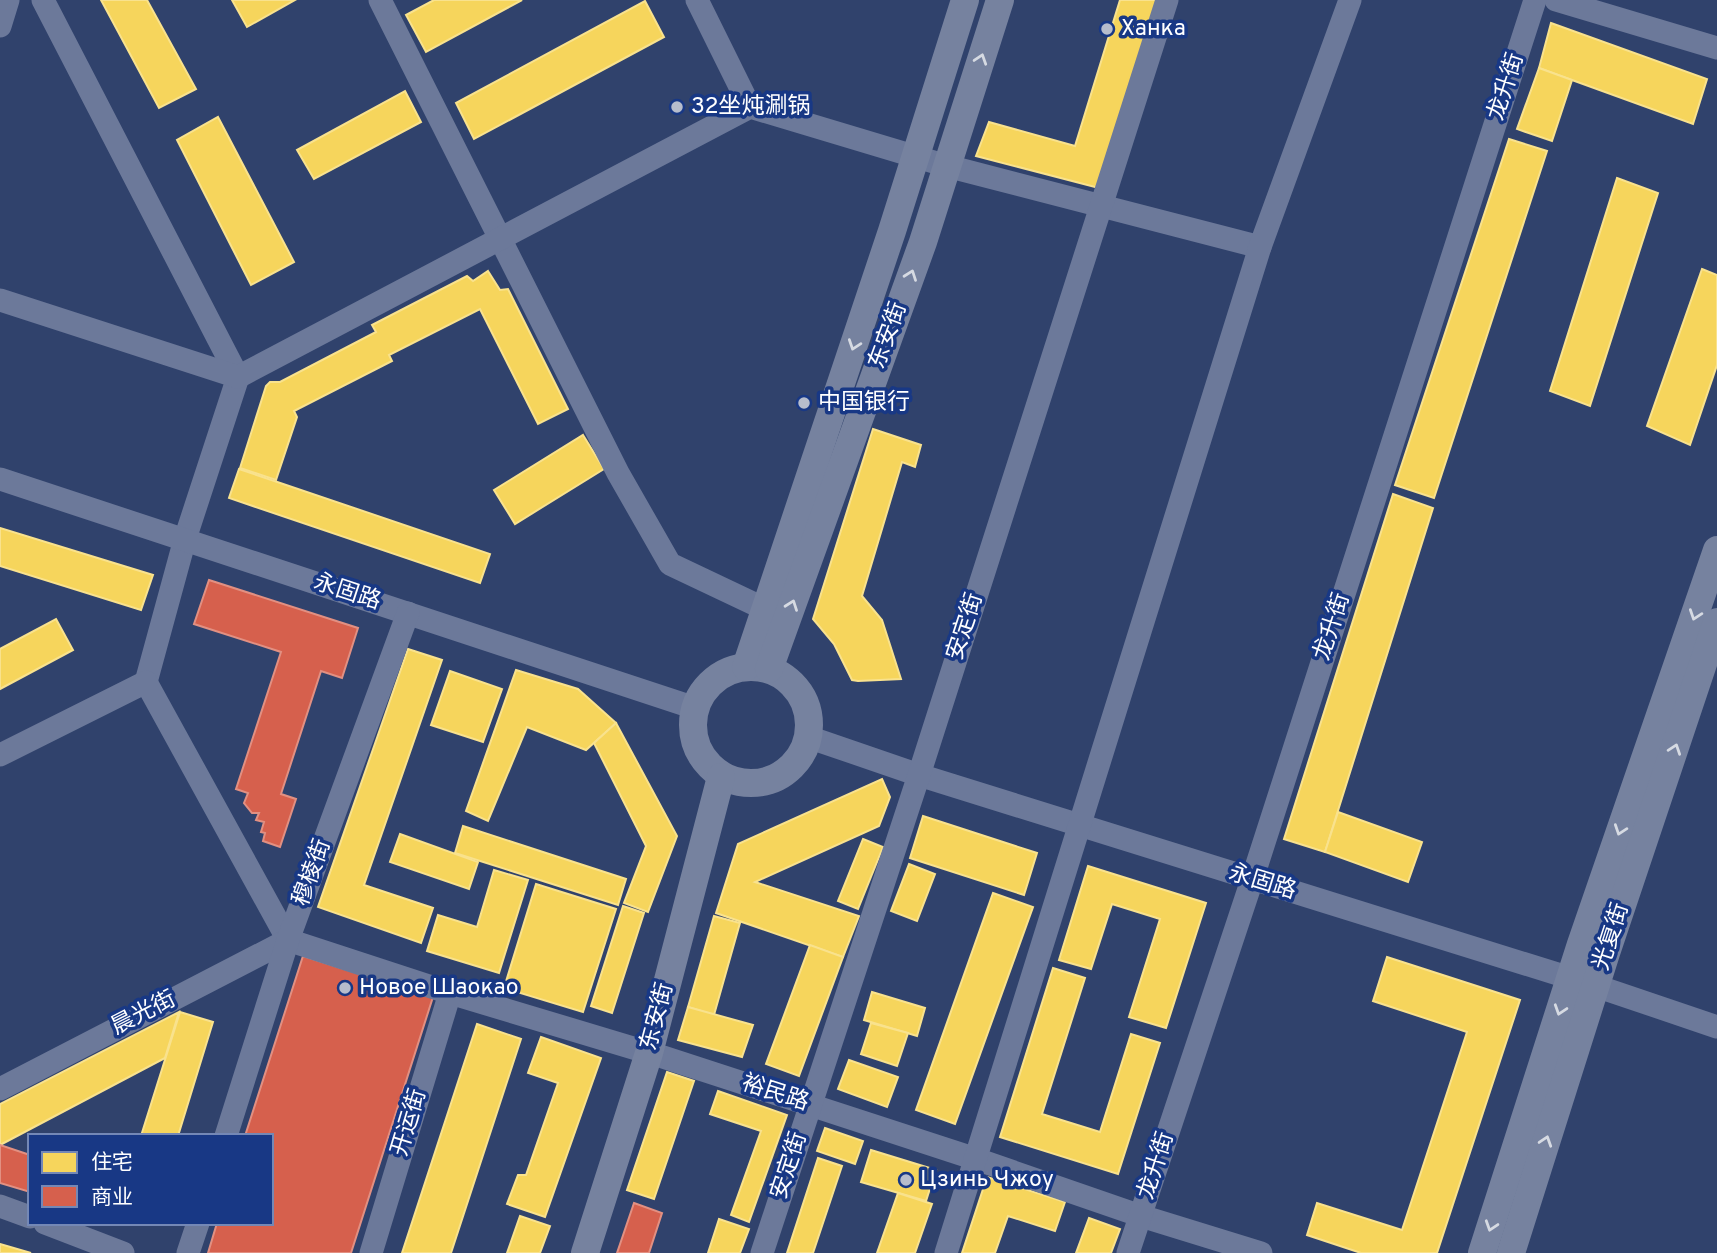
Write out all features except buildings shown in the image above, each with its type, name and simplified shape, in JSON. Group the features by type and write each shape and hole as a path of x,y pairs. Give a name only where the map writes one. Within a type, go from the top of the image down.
{"main road":[{"name":"东安街","path":"757,668 765,609 916,156 965,0"},
{"name":"东安街","path":"757,668 923,242 1000,0"},
{"name":"光复街","path":"1511,1253 1583,982 1581,944 1717,550"},
{"name":"光复街","path":"1482,1253 1717,622"},
{"path":"757,668 789,680 803,697 810,719 808,737 797,763 779,777 757,784 730,779 699,753 692,731 695,708 706,688 724,673 757,668"},
{"name":"东安街","path":"600,1253 730,779"},
{"name":"东安街","path":"585,1253 656,1055"}],"street":[{"path":"0,26 8,0"},
{"path":"43,0 239,377"},
{"path":"380,0 618,473 670,564 765,609"},
{"path":"697,0 750,107"},
{"name":"安定街","path":"762,1253 919,775 1167,0"},
{"path":"946,1253 1260,247 1350,0"},
{"name":"龙升街","path":"1128,1253 1252,880 1535,0"},
{"path":"1556,0 1717,48"},
{"path":"288,940 146,682 184,540 239,377 750,107 947,166 1260,247"},
{"path":"0,300 239,377"},
{"name":"永固路","path":"0,479 695,708"},
{"name":"穆棱街","path":"227,1134 288,940 408,613"},
{"path":"0,755 146,682"},
{"name":"永固路","path":"808,737 919,775 1583,982 1717,1027"},
{"name":"裕民路","path":"288,940 450,993 656,1055 976,1159 1140,1216 1261,1253"},
{"name":"晨光街","path":"0,1088 288,940"},
{"name":"开运街","path":"371,1253 450,993"},
{"path":"0,1206 28,1216"},
{"path":"50,1225 122,1253"},
{"path":"188,1253 197,1225"}],"place":[{"name":"Ханка","path":"1107,29"},
{"name":"32坐炖涮锅","path":"677,107"},
{"name":"中国银行","path":"804,403"},
{"name":"Новое Шаокао","path":"345,988"},
{"name":"Цзинь Чжоу","path":"906,1180"}]}
